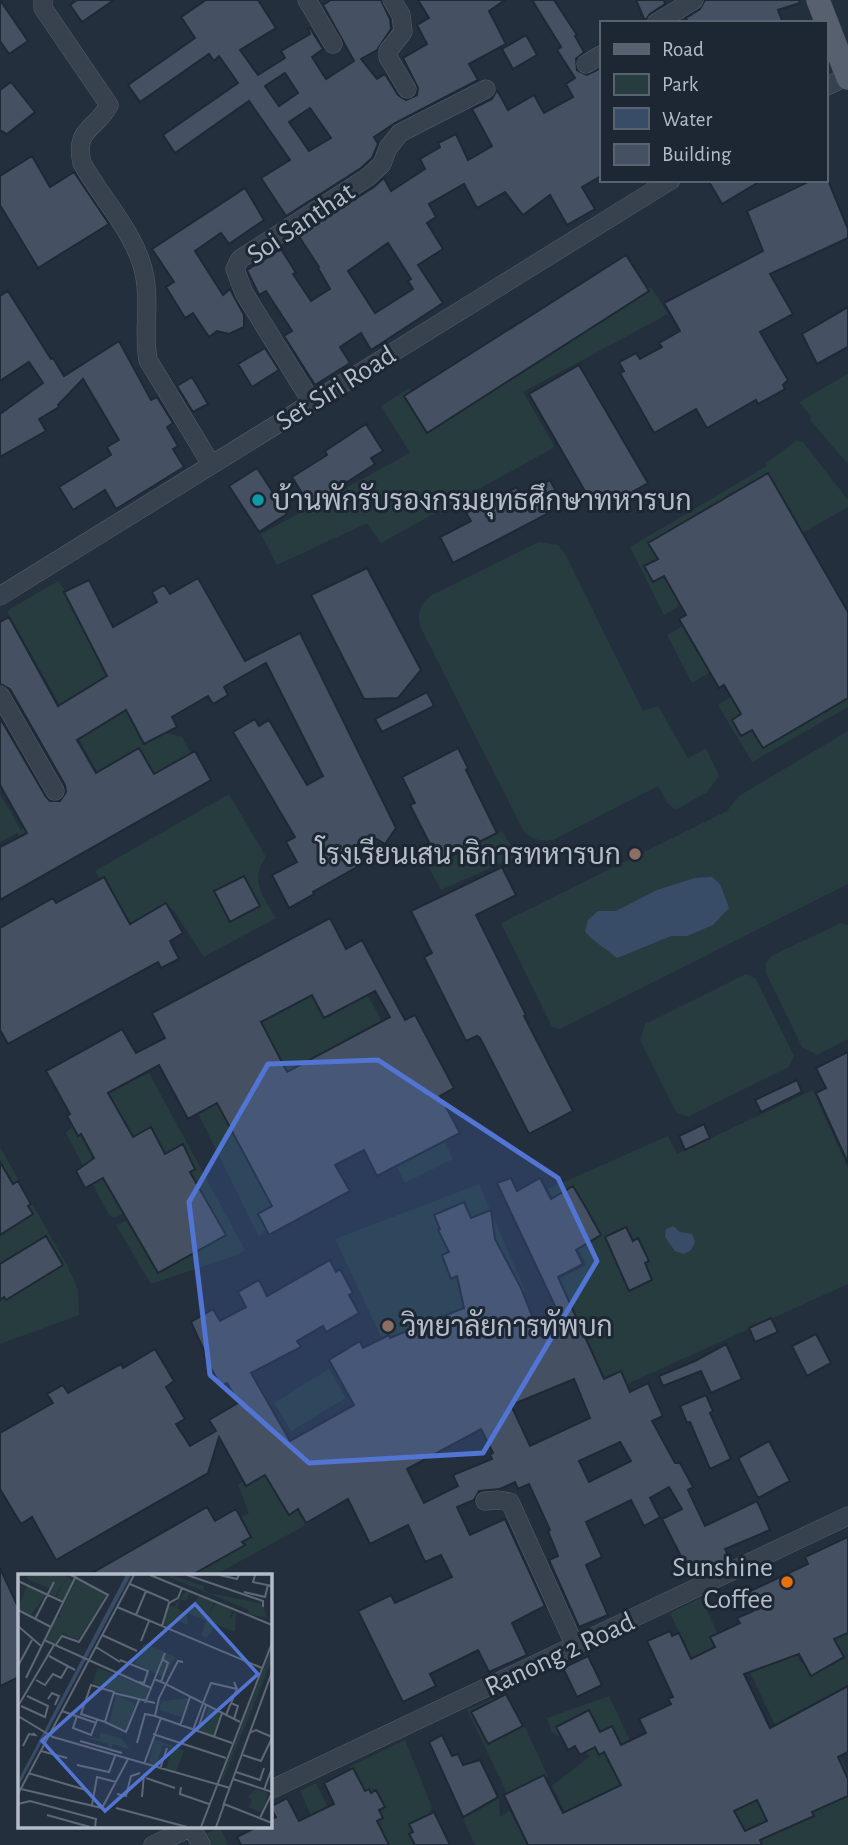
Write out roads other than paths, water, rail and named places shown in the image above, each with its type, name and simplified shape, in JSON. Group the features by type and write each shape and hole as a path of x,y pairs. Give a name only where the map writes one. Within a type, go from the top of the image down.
{"main road":[{"path":"818,0 826,21"},
{"path":"827,23 848,77"}],"street":[{"path":"43,0 43,8 109,105 104,114 82,135 79,149 82,163 136,250 145,277 145,343 148,360 211,464"},
{"path":"307,0 332,44"},
{"path":"392,0 401,15 403,32 388,51 388,57 407,89"},
{"path":"659,21 694,0"},
{"path":"827,87 848,77"},
{"name":"Soi Santhat","path":"312,401 244,293 235,269 240,259 368,177 382,164 388,148 400,133 486,89"},
{"name":"Set Siri Road","path":"0,596 668,182"},
{"path":"0,695 55,791"},
{"path":"485,1501 510,1502 575,1646"},
{"name":"Ranong 2 Road","path":"271,1790 848,1516"},
{"path":"153,1845 189,1828"},
{"path":"194,1828 201,1845"}],"water":[{"path":"712,877 720,884 729,908 713,925 687,936 671,936 617,958 585,931 588,920 598,911 616,911 657,890 695,878"},
{"path":"673,1226 680,1232 692,1234 695,1242 691,1250 684,1254 675,1251 665,1237 666,1229"}],"place":[{"name":"บ้านพักรับรองกรมยุทธศึกษาทหารบก","path":"258,500"},
{"name":"โรงเรียนเสนาธิการทหารบก","path":"635,854"},
{"name":"วิทยาลัยการทัพบก","path":"388,1326"},
{"name":"Sunshine Coffee","path":"787,1582"}]}
